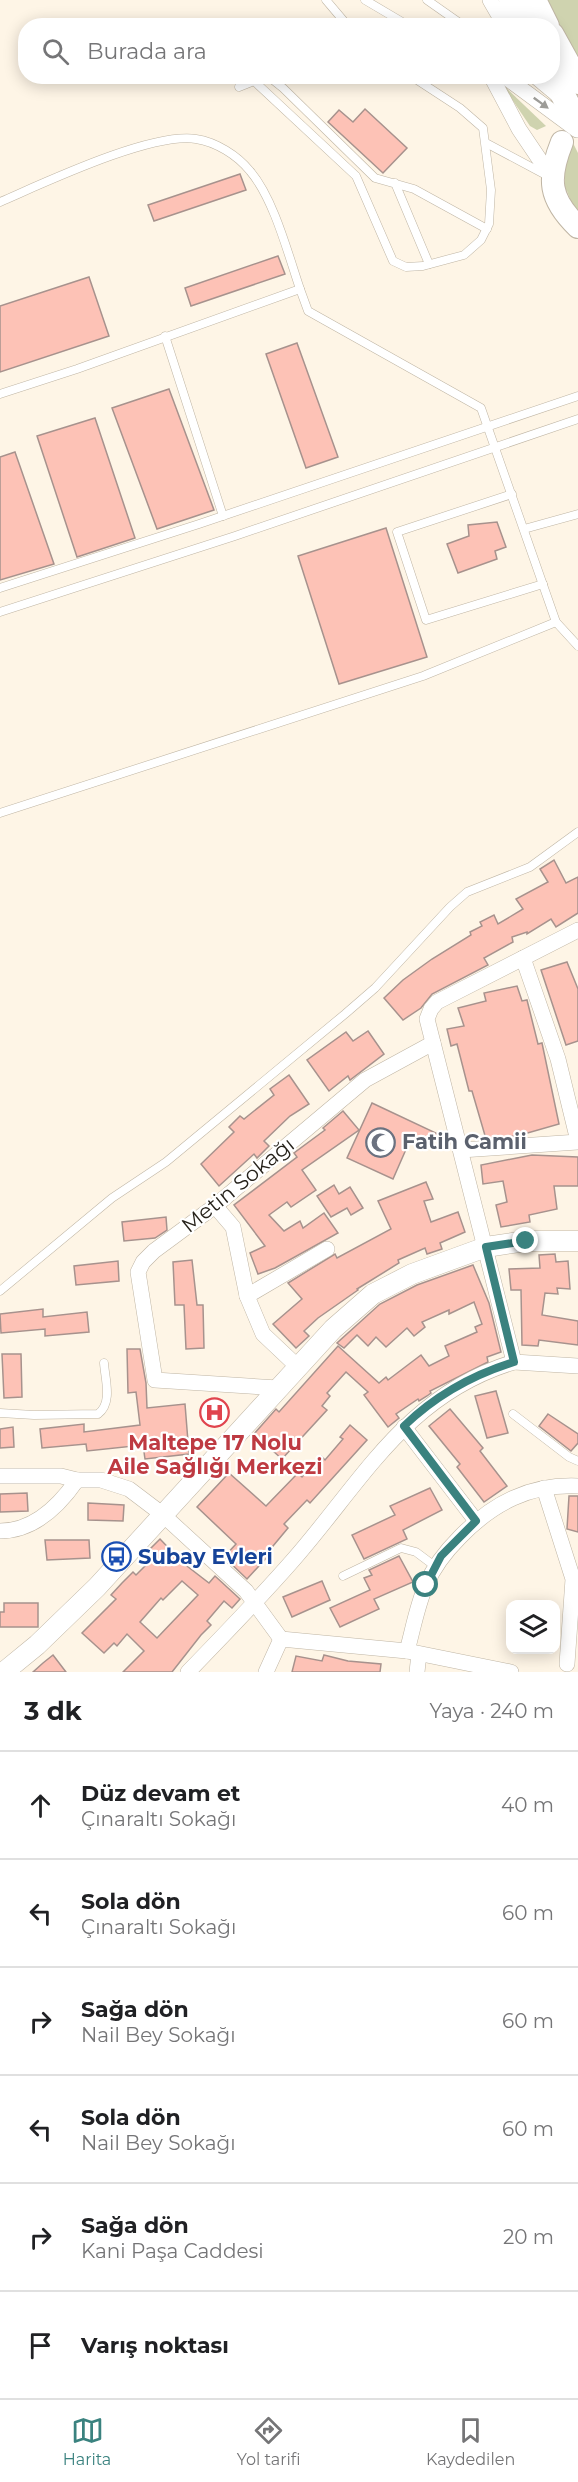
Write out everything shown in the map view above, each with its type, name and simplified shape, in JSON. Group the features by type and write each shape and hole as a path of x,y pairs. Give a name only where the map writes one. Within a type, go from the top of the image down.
{"main road":[{"path":"511,0 522,18"},
{"path":"534,0 543,18"},
{"path":"560,56 570,82 578,124"},
{"path":"570,136 552,178 552,190 559,206 578,227"}],"street":[{"path":"490,0 500,18"},
{"path":"494,84 519,129 552,178"},
{"path":"513,84 570,136"},
{"path":"514,1362 427,1019 431,1009 438,1002 578,930"},
{"path":"461,1150 578,1141 558,1059 523,958"},
{"name":"Metin Sokağı","path":"278,1388 155,1380 138,1272 143,1262 154,1251 215,1206 365,1080 433,1043"},
{"path":"215,1206 233,1227 247,1296 263,1334 298,1367"},
{"path":"4,1672 37,1645 98,1587 162,1514 333,1329 374,1294 412,1274 486,1247 526,1241 578,1241"},
{"path":"247,1296 327,1249"},
{"path":"188,1672 295,1558 404,1426 440,1397 471,1379 514,1362 578,1366"},
{"path":"404,1426 476,1521"},
{"path":"0,1476 60,1476 77,1480 101,1480 129,1489 162,1514 246,1591 281,1639 413,1652 511,1672"},
{"path":"0,1532 41,1519 61,1502 77,1480"},
{"path":"417,1672 413,1652 426,1585 441,1556 476,1521 499,1504 529,1491 578,1486"},
{"path":"544,1488 573,1579 569,1667"},
{"path":"266,1672 281,1639"}],"lane":[{"path":"326,0 341,18"},
{"path":"365,0 395,18"},
{"path":"427,0 453,18"},
{"path":"239,87 246,84"},
{"path":"257,84 356,176 393,261 406,267 464,255 481,240 489,224 491,190 483,128 460,108 423,84"},
{"path":"277,84 375,178"},
{"path":"0,202 116,155 162,140 196,139 227,150 251,171 279,226 308,311 481,408 556,622 578,646"},
{"path":"486,143 552,178"},
{"path":"356,176 375,178 414,189 486,229"},
{"path":"395,183 429,264"},
{"path":"0,394 77,369 300,289"},
{"path":"165,336 223,516"},
{"path":"0,588 223,516 578,396"},
{"path":"0,612 578,419"},
{"path":"512,494 397,531 426,620 543,584"},
{"path":"524,529 578,514"},
{"path":"0,813 423,676 556,622"},
{"path":"0,1291 112,1198 166,1162 345,1014 375,988 450,907 467,892 530,867 578,832"},
{"path":"0,1413 98,1414 104,1410 107,1403 104,1363"},
{"path":"513,1414 569,1457 578,1461"},
{"path":"343,1576 401,1548 416,1552 436,1567"}],"green space":[{"path":"542,0 578,0 578,68 560,34 560,18 552,18"},
{"path":"502,84 546,126 537,130 530,126"},
{"path":"573,143 578,153 578,213 565,190 565,163"}],"building":[{"path":"365,109 407,148 383,173 328,122 339,110 353,122"},
{"path":"240,174 246,190 154,221 148,205"},
{"path":"278,256 285,274 191,306 185,288"},
{"path":"89,277 109,336 0,372 0,306"},
{"path":"297,343 338,457 306,468 266,354"},
{"path":"169,389 214,510 157,529 112,408"},
{"path":"95,418 135,538 77,557 37,436"},
{"path":"15,452 54,564 0,580 0,457"},
{"path":"497,522 506,547 495,551 497,559 458,573 447,544 469,536 468,525"},
{"path":"386,528 427,657 339,684 298,556"},
{"path":"554,860 566,883 578,877 578,913 556,927 551,919 527,934 527,932 512,937 513,942 484,958 488,965 432,994 421,1008 403,1020 384,998 403,980 432,959 471,935 470,932 482,926 480,922 494,915 498,924 523,909 516,899 548,882 540,869"},
{"path":"567,962 578,989 578,1041 566,1045 541,970"},
{"path":"517,986 522,1001 527,1000 538,1044 542,1043 559,1124 517,1136 486,1139 472,1091 469,1091 457,1044 451,1046 447,1029 464,1026 458,1008 486,1001 484,993"},
{"path":"368,1031 384,1054 350,1080 348,1076 329,1091 307,1060 346,1032 353,1041"},
{"path":"289,1075 309,1104 290,1116 264,1141 269,1146 257,1158 254,1154 219,1186 201,1164 234,1132 229,1127 240,1116 244,1119 274,1095 270,1089"},
{"name":"Fatih Camii","path":"372,1103 438,1134 432,1147 411,1138 393,1179 347,1158"},
{"path":"343,1111 359,1130 302,1170 316,1190 291,1207 287,1202 269,1215 284,1231 300,1221 303,1228 324,1213 338,1233 275,1268 258,1274 250,1253 265,1246 234,1205 297,1157 294,1153 325,1130 323,1128"},
{"path":"532,1155 578,1157 578,1186 554,1186 557,1209 529,1215 530,1222 501,1227 496,1205 507,1202 503,1181 483,1184 481,1165"},
{"path":"426,1182 433,1199 424,1201 431,1222 458,1212 465,1232 440,1243 442,1249 427,1254 425,1248 398,1260 399,1263 357,1289 318,1318 304,1331 309,1336 296,1348 273,1324 302,1299 288,1283 335,1254 337,1258 391,1229 378,1201"},
{"path":"334,1185 339,1194 350,1187 363,1208 351,1215 347,1208 331,1217 317,1196"},
{"path":"166,1217 167,1230 155,1238 124,1241 122,1222"},
{"path":"555,1254 556,1262 568,1261 570,1289 557,1288 558,1294 545,1293 542,1315 578,1321 578,1345 539,1340 538,1346 522,1345 521,1290 511,1290 509,1269 540,1268 539,1255"},
{"path":"192,1260 197,1305 203,1305 204,1348 186,1349 184,1305 175,1305 173,1262"},
{"path":"118,1261 119,1281 76,1285 74,1266"},
{"path":"473,1265 489,1303 501,1352 487,1357 488,1362 430,1391 431,1393 427,1396 419,1401 418,1399 396,1414 399,1418 388,1427 364,1395 368,1392 346,1372 327,1393 330,1396 322,1406 327,1410 282,1459 254,1434 276,1409 279,1412 338,1346 379,1383 386,1377 388,1380 421,1355 429,1366 449,1356 445,1346 477,1332 475,1327 482,1324 474,1302 449,1314 449,1310 422,1322 425,1327 414,1336 407,1328 386,1347 376,1337 368,1346 357,1335 344,1348 337,1343 380,1304 417,1285"},
{"path":"43,1309 43,1317 87,1312 89,1332 45,1336 45,1329 1,1333 0,1314"},
{"path":"127,1349 140,1349 146,1383 147,1408 185,1404 189,1454 145,1459 143,1445 87,1451 86,1444 42,1448 40,1429 84,1424 84,1432 140,1425 136,1392 128,1393"},
{"path":"2,1354 21,1354 22,1397 4,1398"},
{"path":"496,1391 508,1433 487,1438 475,1396"},
{"path":"450,1409 483,1448 480,1451 507,1486 484,1502 457,1467 460,1464 429,1426"},
{"path":"548,1414 578,1434 578,1443 571,1451 539,1426"},
{"path":"350,1425 367,1440 310,1503 307,1500 284,1524 288,1528 268,1552 270,1554 247,1579 224,1557 236,1544 197,1507 229,1473 266,1506 298,1473 302,1477 321,1456 325,1460 343,1439 340,1437"},
{"path":"13,1427 14,1447 0,1448 0,1429"},
{"path":"430,1488 442,1510 403,1530 407,1539 364,1559 352,1535 395,1515 390,1506"},
{"path":"27,1493 28,1511 0,1512 0,1494"},
{"path":"569,1496 578,1496 578,1532 567,1529"},
{"path":"88,1503 124,1505 123,1521 88,1520"},
{"path":"160,1539 183,1563 209,1583 215,1576 240,1599 232,1608 224,1601 207,1621 211,1625 172,1672 123,1672 144,1651 127,1634 117,1646 114,1643 104,1653 82,1633 116,1599 111,1595 122,1583 133,1572 136,1575 154,1555 149,1550","holes":["182,1581 198,1595 157,1638 140,1622 161,1598 163,1600"]},
{"path":"45,1540 89,1540 90,1558 47,1560"},
{"path":"399,1556 413,1582 374,1599 379,1609 340,1627 330,1608 370,1590 364,1578 372,1575 369,1570"},
{"path":"322,1581 330,1600 292,1617 283,1597"},
{"path":"4,1603 38,1603 38,1627 0,1627 0,1612 4,1612"},
{"path":"53,1655 66,1672 33,1672 43,1663"},
{"path":"324,1655 348,1661 381,1664 380,1672 292,1672 296,1656 322,1661"}],"place":[{"name":"Fatih Camii","path":"381,1142"},
{"name":"Maltepe 17 Nolu Aile Sağlığı Merkezi","path":"215,1412"},
{"name":"Subay Evleri","path":"117,1557"}],"route":[{"path":"426,1585 441,1556 476,1521 404,1426 440,1397 471,1379 514,1362 486,1247 506,1242 526,1241"}]}
